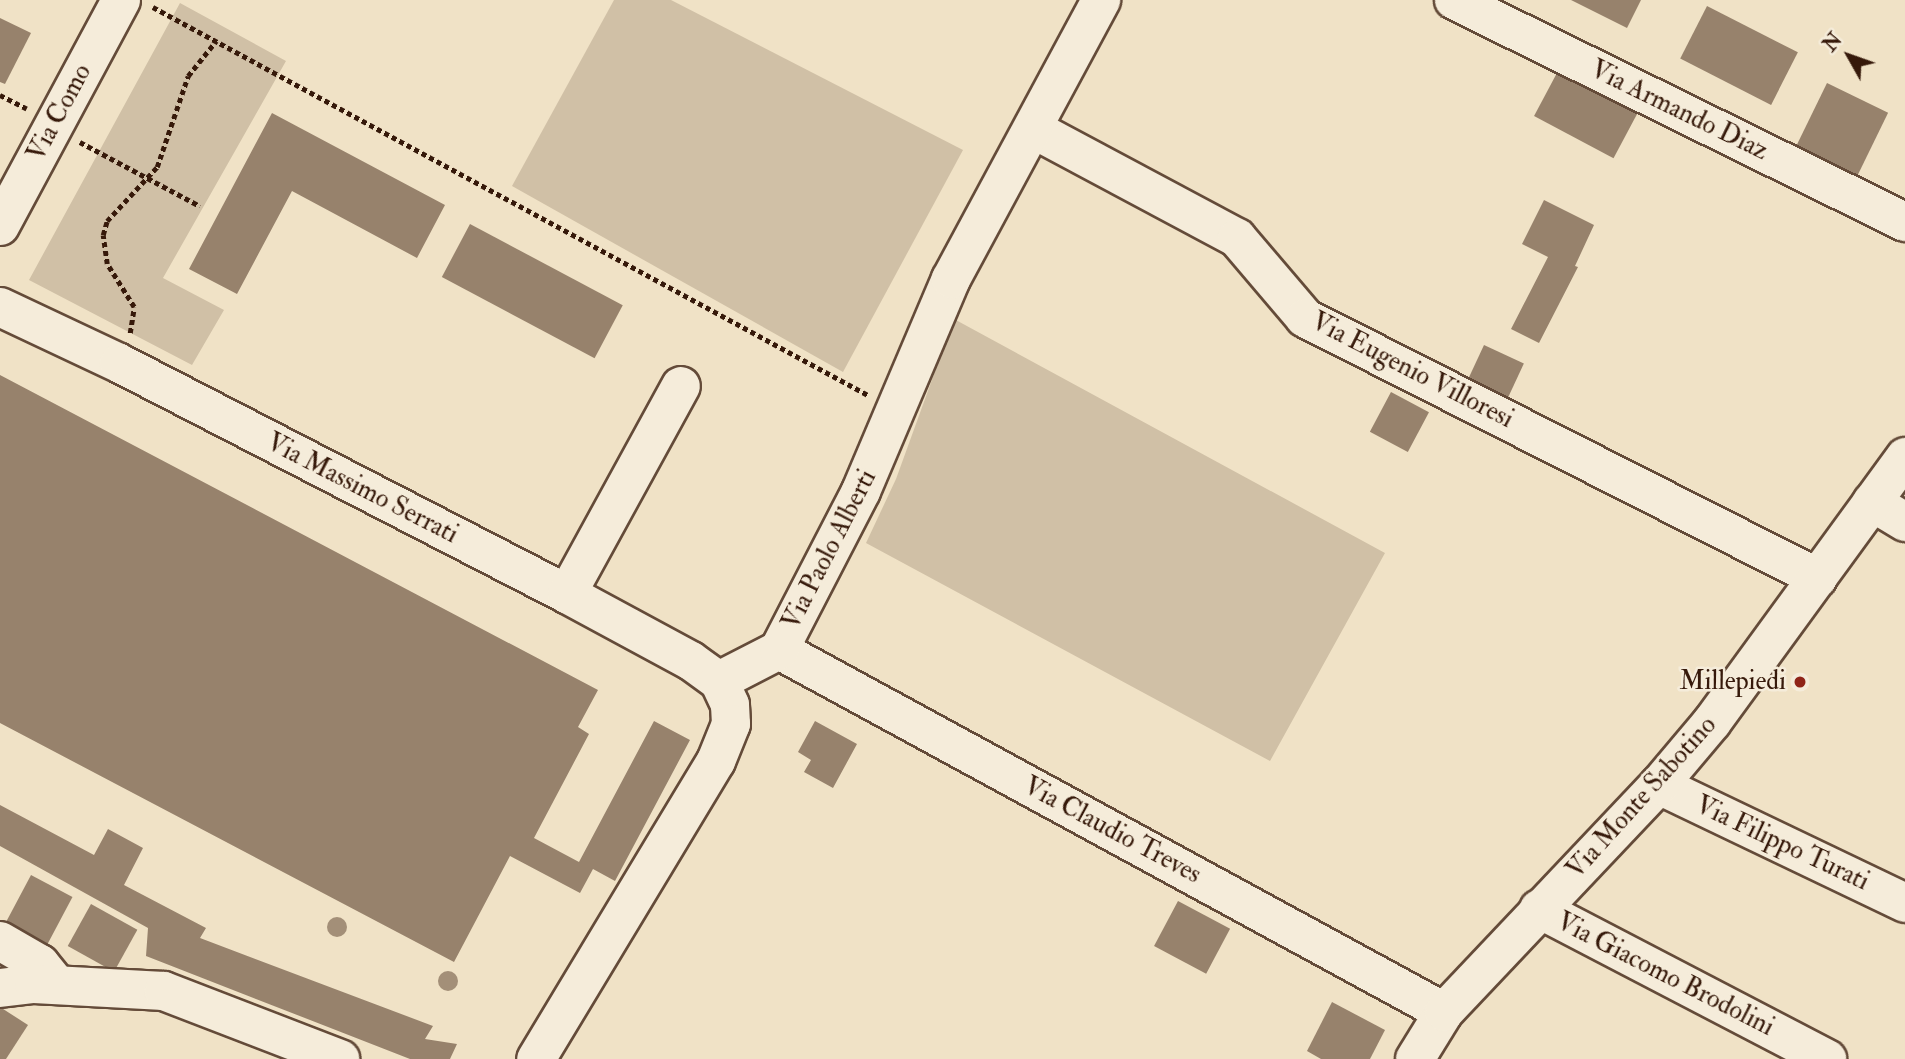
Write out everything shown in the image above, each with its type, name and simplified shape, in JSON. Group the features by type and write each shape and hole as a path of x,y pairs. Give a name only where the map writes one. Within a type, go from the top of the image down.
{"street":[{"name":"Via Paolo Alberti","path":"719,681 779,650 897,411 951,279 1101,0"},
{"name":"Via Armando Diaz","path":"1454,0 1905,222"},
{"name":"Via Como","path":"0,226 51,127 135,3"},
{"name":"Via Eugenio Villoresi","path":"1033,129 1237,238 1306,318 1818,578"},
{"name":"Via Massimo Serrati","path":"0,307 119,363 567,594 691,661 719,681"},
{"path":"567,594 681,386"},
{"name":"Via Monte Sabotino","path":"1415,1059 1444,1012 1658,785 1725,705 1905,457"},
{"path":"1872,502 1905,522"},
{"name":"Via Claudio Treves","path":"779,650 1444,1012"},
{"path":"536,1059 716,761 731,724 730,705 719,681"},
{"name":"Via Filippo Turati","path":"1658,785 1905,903"},
{"name":"Via Giacomo Brodolini","path":"1539,909 1828,1059"},
{"path":"0,942 40,964 57,985"},
{"path":"0,988 57,985 164,992 340,1059"}],"path":[{"path":"135,3 215,41 897,411"},
{"path":"119,363 133,325 134,307 107,264 103,235 107,221 157,167 188,76 215,41"},
{"path":"51,127 200,206"}],"shaded area":[{"path":"614,0 671,0 963,150 843,372 512,186"},
{"path":"180,3 286,61 163,278 224,310 192,365 29,280"},
{"path":"954,319 1385,553 1270,761 866,543 896,479"}],"building":[{"path":"1571,0 1641,0 1627,28"},
{"path":"1707,6 1798,52 1771,105 1680,59"},
{"path":"0,18 31,33 5,84 0,82"},
{"path":"1558,71 1637,113 1614,158 1534,116"},
{"path":"1827,83 1888,113 1853,184 1792,154"},
{"path":"272,113 445,205 417,258 292,191 237,294 189,269"},
{"path":"1544,200 1594,225 1575,266 1578,267 1539,343 1511,329 1548,257 1522,244"},
{"path":"470,224 623,305 595,358 442,277"},
{"path":"1484,345 1524,364 1507,401 1467,382"},
{"path":"0,375 598,690 578,727 589,734 534,838 579,862 654,721 690,740 615,881 593,869 580,893 510,856 454,962 0,723"},
{"path":"1391,392 1429,412 1408,452 1370,432"},
{"path":"815,721 857,744 833,788 804,772 811,760 798,752"},
{"path":"0,805 94,855 108,829 143,848 124,885 206,928 200,938 433,1026 425,1039 457,1044 450,1059 410,1059 146,956 148,928 0,846"},
{"path":"31,875 72,897 47,945 6,923"},
{"path":"1178,901 1230,929 1206,974 1154,946"},
{"path":"91,904 137,930 114,972 68,946"},
{"path":"1332,1002 1385,1030 1370,1059 1321,1059 1307,1051"},
{"path":"0,1007 28,1025 6,1059 0,1059"}],"place":[{"name":"Millepiedi","path":"1800,682"}]}
